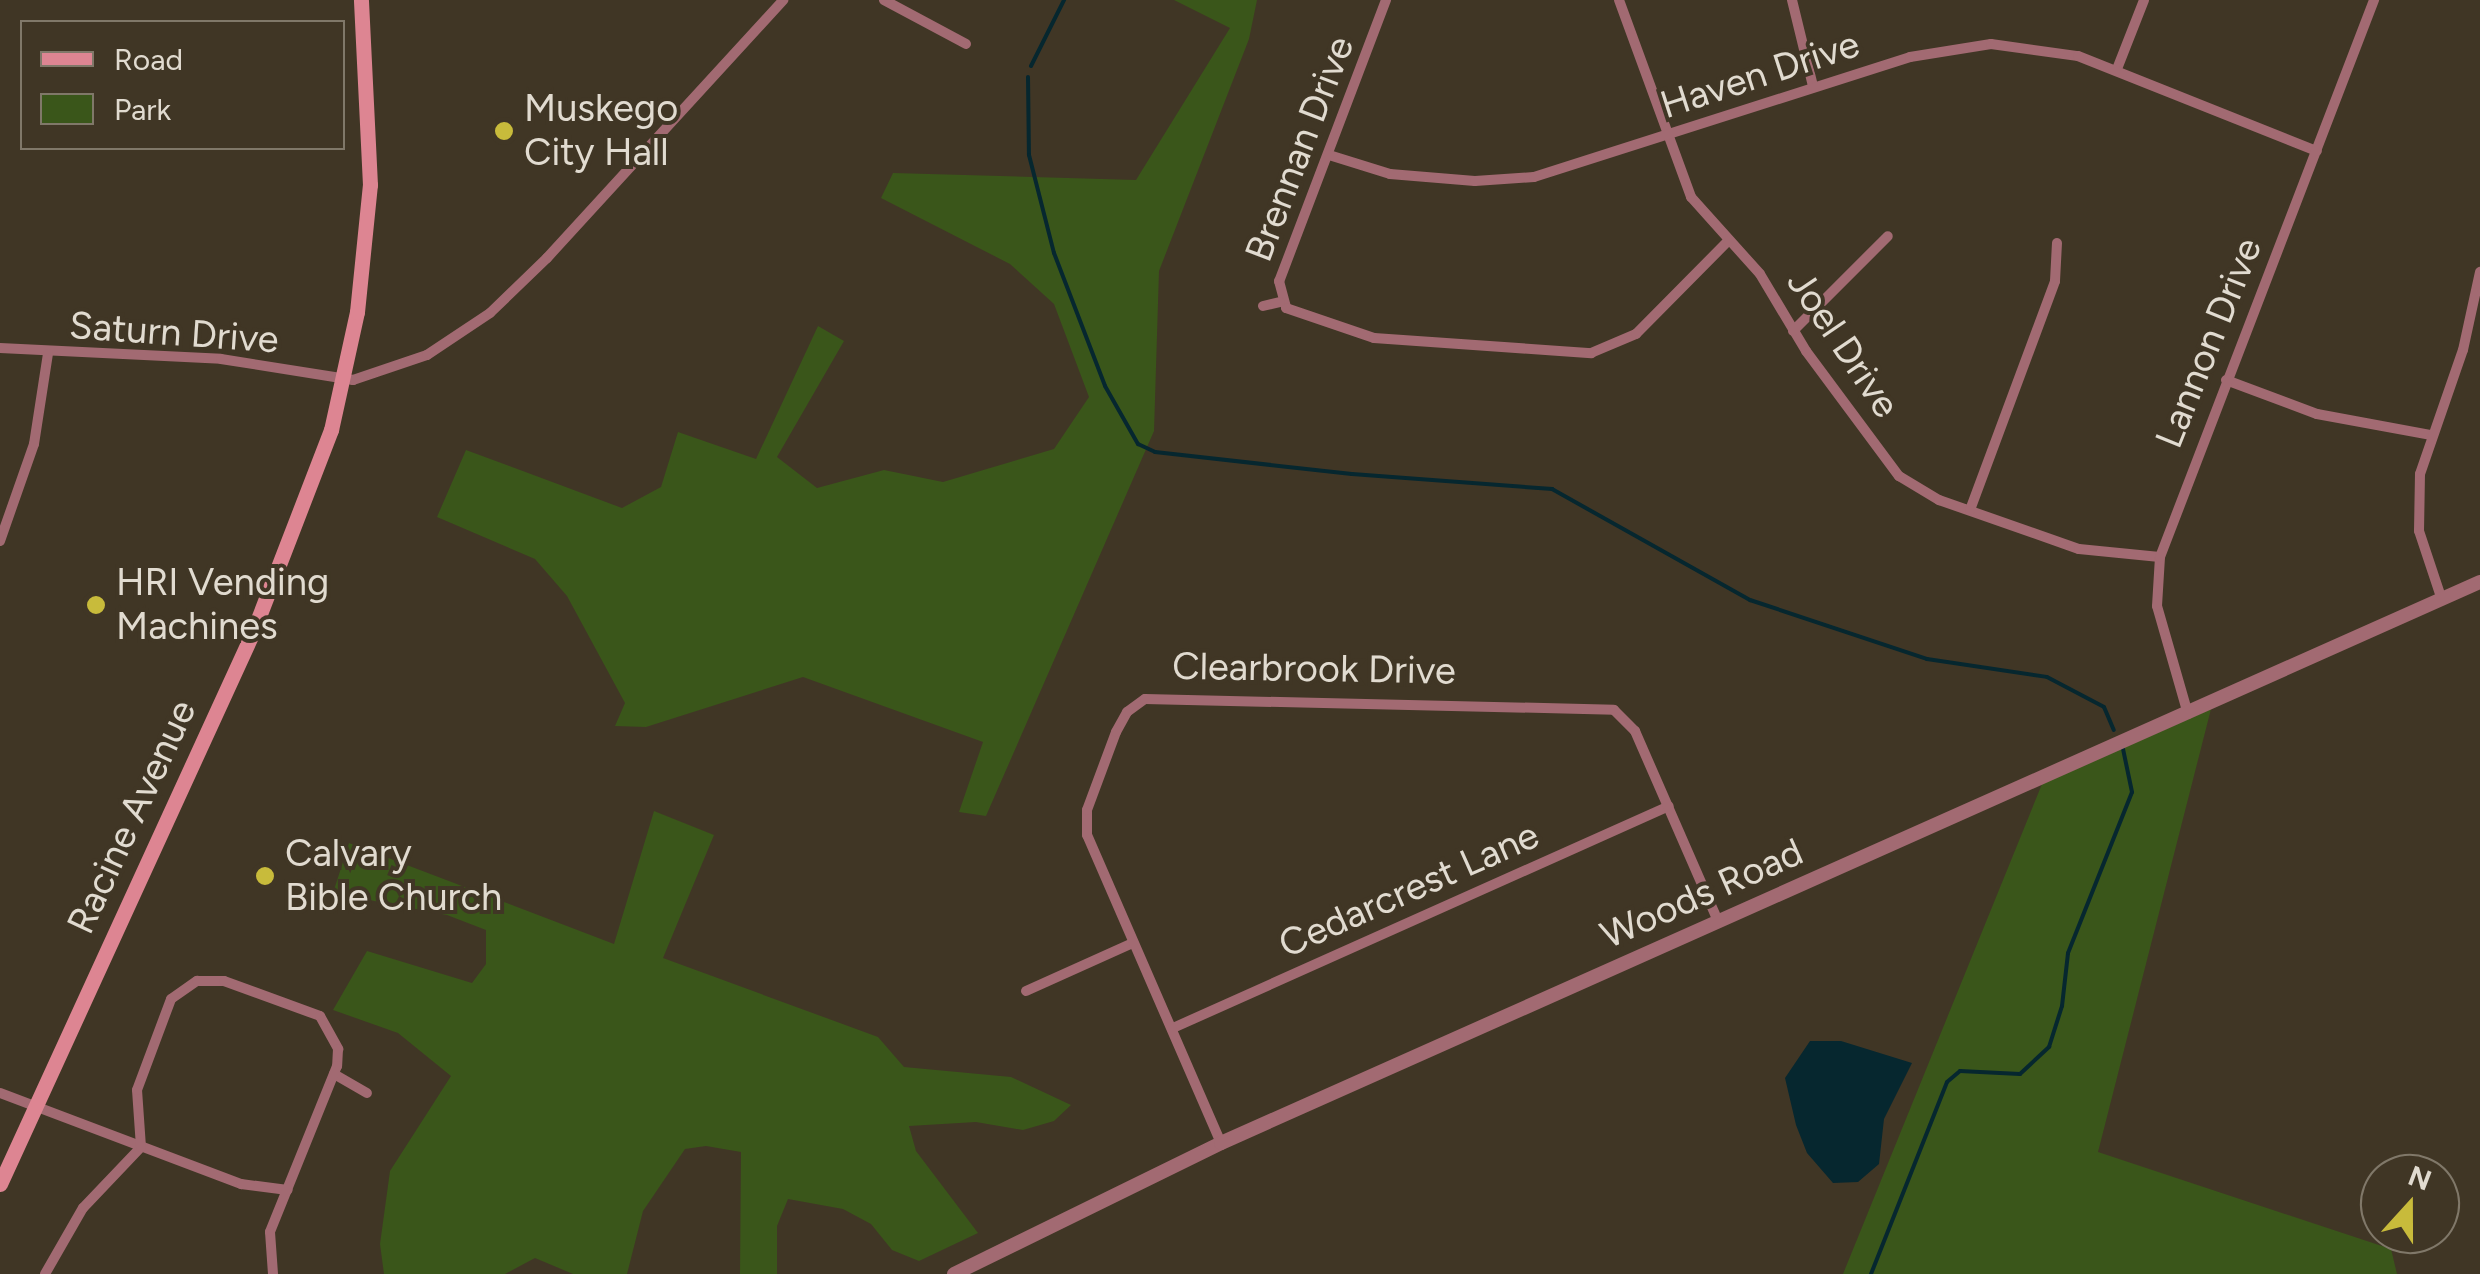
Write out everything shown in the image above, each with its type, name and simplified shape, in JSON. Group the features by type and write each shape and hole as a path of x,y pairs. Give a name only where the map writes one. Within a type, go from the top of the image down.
{"main road":[{"name":"Racine Avenue","path":"0,1184 283,564 344,380 370,186 361,0"}],"street":[{"path":"344,380 374,377 427,355 490,313 783,0"},
{"path":"884,0 966,44"},
{"name":"Brennan Drive","path":"1386,0 1279,281 1280,302 1296,314 1374,338 1591,353 1636,334 1728,242"},
{"name":"Joel Drive","path":"1619,0 1665,138 1691,196 1760,274 1793,331 1899,476 1923,493 2079,549 2160,557"},
{"path":"1792,0 1814,86"},
{"path":"2117,69 2144,0"},
{"name":"Lannon Drive","path":"2188,714 2157,606 2160,557 2374,0"},
{"name":"Haven Drive","path":"1329,155 1390,174 1504,180 1558,173 1926,52 1991,44 2045,48 2117,69 2317,151"},
{"path":"1793,331 1888,236"},
{"path":"1970,510 2055,282 2056,244"},
{"path":"2442,600 2417,513 2430,435 2463,350 2480,272"},
{"path":"1263,306 1280,302"},
{"name":"Saturn Drive","path":"0,348 48,354 221,359 344,380"},
{"path":"0,541 34,444 48,354"},
{"path":"2226,380 2316,414 2430,435"},
{"name":"Woods Road","path":"954,1274 1220,1143 2480,582"},
{"name":"Clearbrook Drive","path":"1220,1143 1086,824 1122,720 1134,704 1155,696 1604,706 1635,731 1718,921"},
{"name":"Cedarcrest Lane","path":"1173,1028 1668,806"},
{"path":"1026,991 1133,943"},
{"path":"45,1274 83,1208 141,1147 137,1090 171,998 197,981 224,981 320,1016 338,1049 334,1074 270,1232 273,1274"},
{"path":"334,1074 367,1093"},
{"path":"0,1092 241,1184 288,1190"}],"green space":[{"path":"1174,0 1257,0 1249,39 1159,271 1154,431 986,816 959,812 983,742 803,677 646,727 615,726 625,703 567,596 535,559 437,517 466,450 622,508 661,487 678,432 756,459 818,326 844,341 777,457 817,488 884,470 943,482 1054,449 1089,397 1054,304 1010,264 881,198 893,173 1136,180 1230,28"},
{"path":"2211,709 2098,1152 2360,1239 2360,1254 2392,1254 2397,1274 1843,1274 2042,784"},
{"path":"654,811 714,835 663,958 878,1037 904,1067 1011,1077 1071,1105 1054,1121 1023,1130 976,1122 909,1126 916,1151 978,1233 919,1261 892,1250 871,1224 843,1209 788,1199 777,1226 777,1274 740,1274 741,1152 706,1146 685,1149 643,1211 627,1274 573,1274 535,1258 505,1274 384,1274 380,1244 390,1171 451,1076 398,1033 333,1010 367,951 472,983 486,964 486,930 447,915 333,893 349,843 614,944"}],"water":[{"path":"1810,1041 1841,1041 1912,1063 1884,1119 1879,1164 1858,1182 1833,1183 1807,1153 1796,1125 1785,1078"}],"waterway":[{"path":"1031,66 1064,0"},
{"path":"1028,77 1029,155 1054,253 1105,386 1138,444 1155,452 1352,474 1552,489 1750,600 1927,659 2047,677 2104,707 2114,730"},
{"path":"1871,1274 1947,1082 1960,1071 2020,1074 2049,1047 2062,1006 2068,953 2132,792 2123,749"}],"place":[{"name":"Muskego City Hall","path":"504,131"},
{"name":"HRI Vending Machines","path":"96,605"},
{"name":"Calvary Bible Church","path":"265,876"}]}
